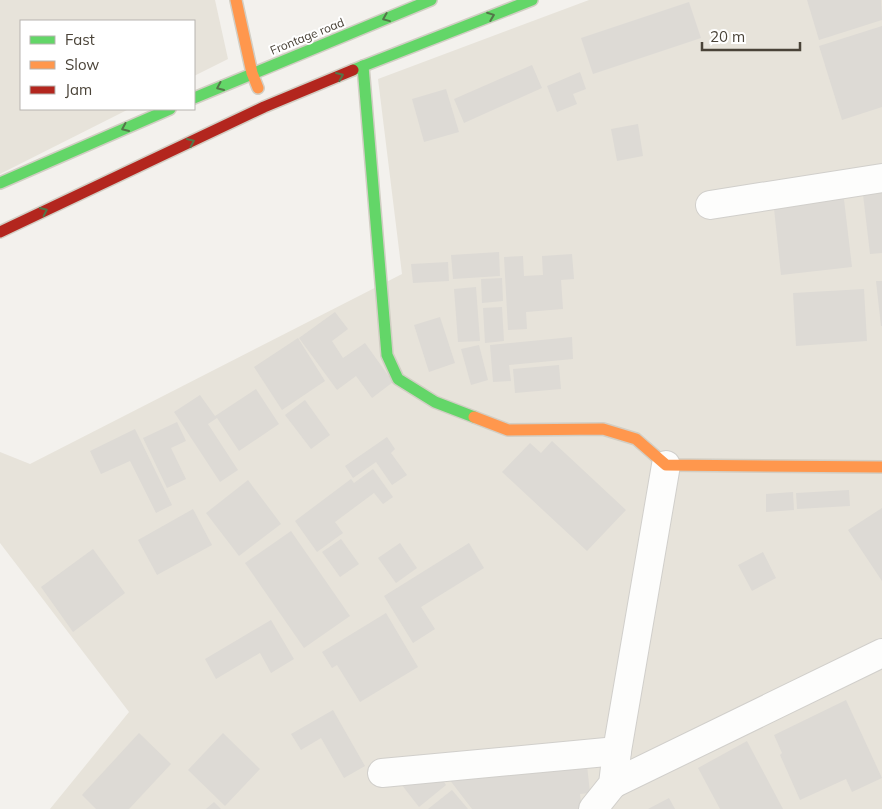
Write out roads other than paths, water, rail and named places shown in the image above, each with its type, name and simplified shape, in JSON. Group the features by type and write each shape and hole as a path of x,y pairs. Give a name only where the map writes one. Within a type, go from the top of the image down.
{"main road":[{"path":"236,0 252,73 264,107"},
{"name":"Frontage road","path":"195,98 431,0"},
{"path":"0,232 264,107 532,0"},
{"path":"363,66 387,355 398,379 435,402 508,430 603,429 636,439 666,465 882,467"},
{"path":"0,183 168,110"}],"street":[{"path":"710,206 882,178"},
{"path":"613,784 666,465"},
{"path":"593,809 613,784 882,652"},
{"path":"382,773 617,751"}]}
